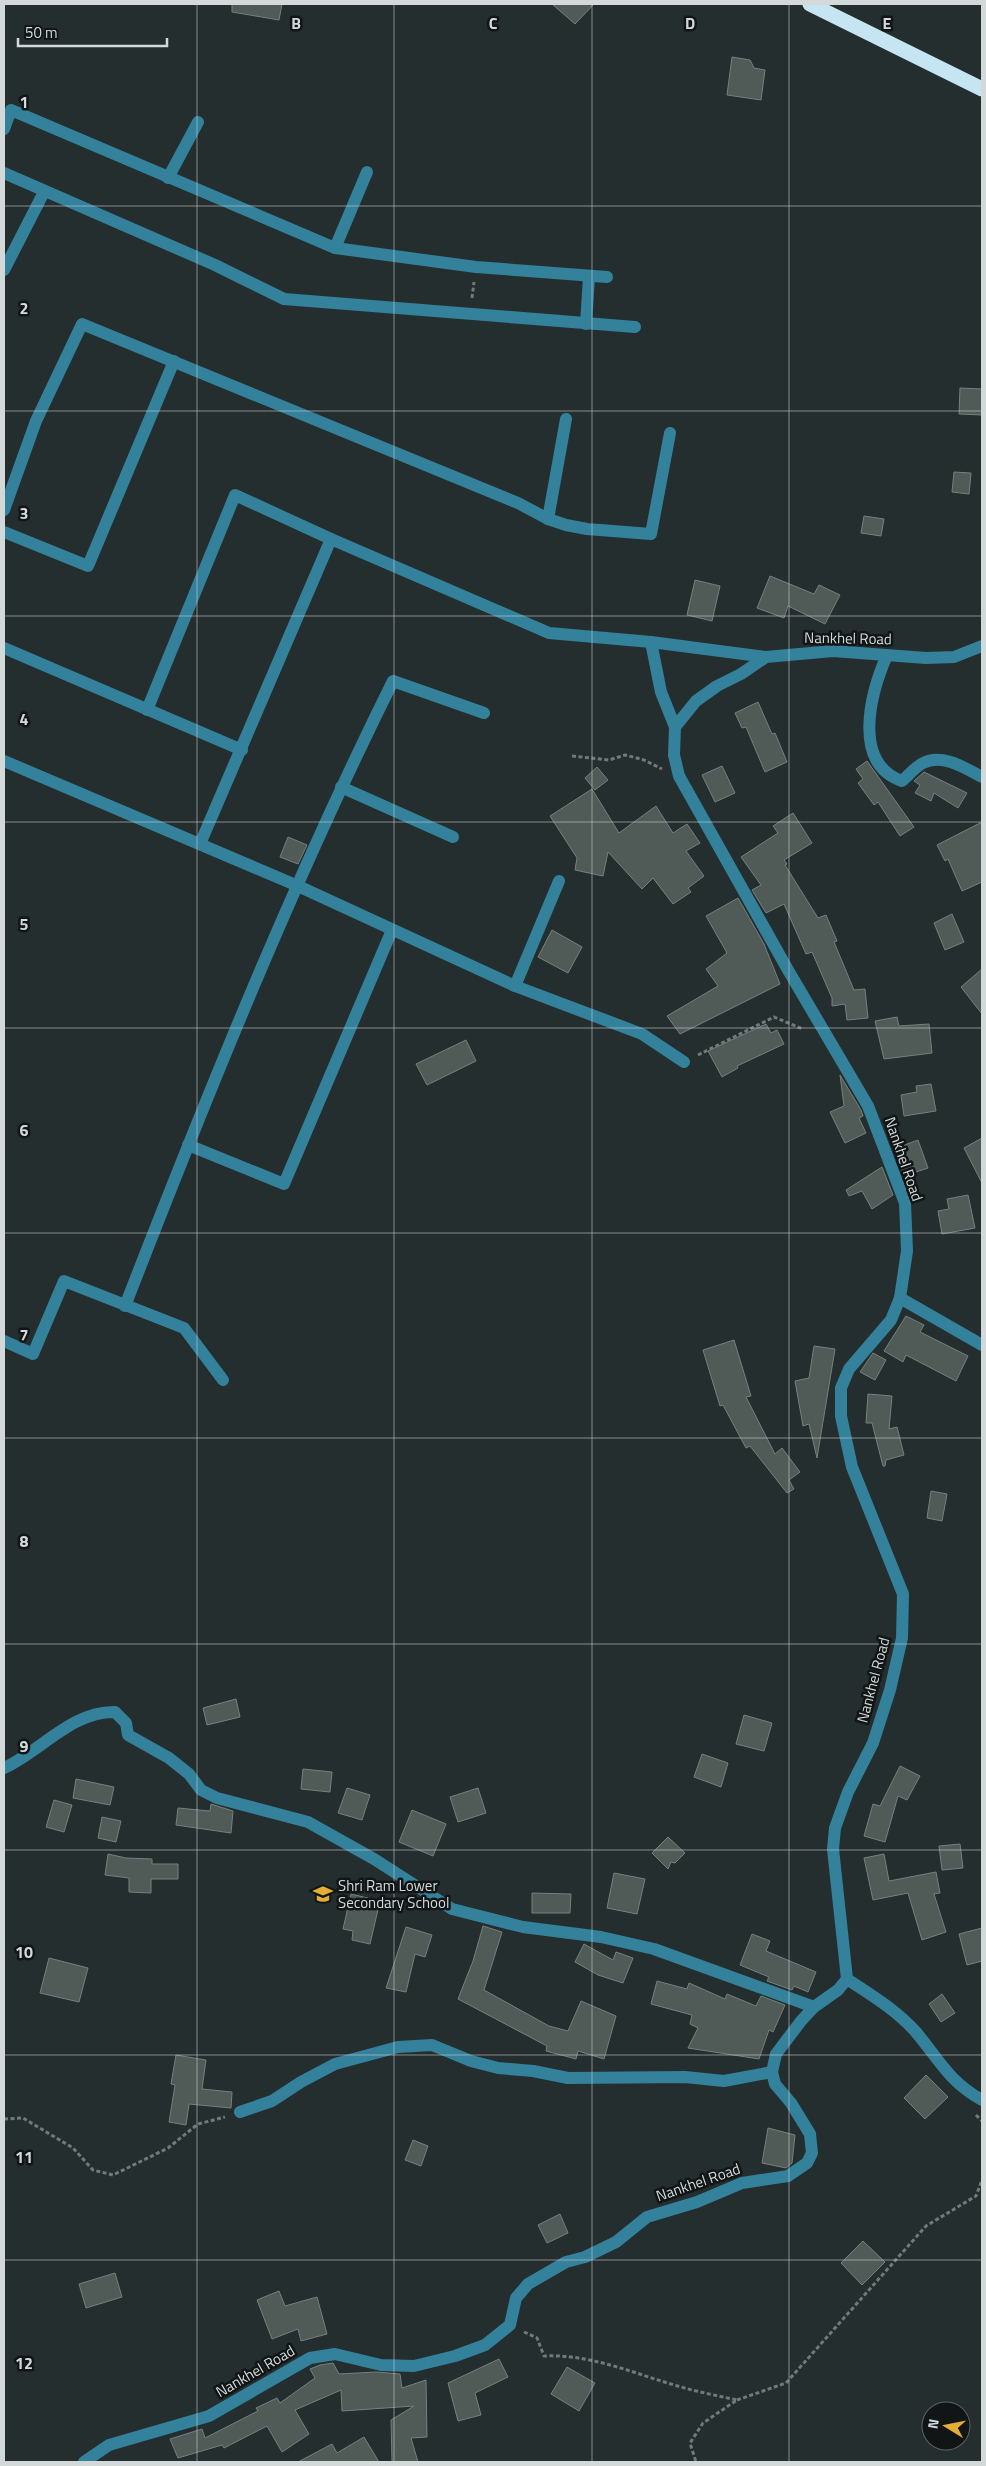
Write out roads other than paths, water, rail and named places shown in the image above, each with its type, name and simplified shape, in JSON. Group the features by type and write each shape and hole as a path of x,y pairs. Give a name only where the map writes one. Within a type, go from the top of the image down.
{"highway":[{"path":"810,4 982,89"}],"street":[{"path":"4,129 11,110 336,248 476,267 607,277"},
{"path":"168,178 198,122"},
{"path":"336,248 367,172"},
{"path":"4,173 215,265 284,299 635,327"},
{"path":"4,270 44,192"},
{"path":"586,324 589,277"},
{"path":"4,510 36,421 82,324 174,360 518,503 548,519 587,529 652,534 670,433"},
{"path":"4,532 88,566 174,360"},
{"path":"548,519 566,418"},
{"path":"147,710 235,495 331,539 549,633 651,642 766,657"},
{"path":"200,844 331,539"},
{"path":"651,642 662,692 675,727"},
{"name":"Nankhel Road","path":"847,1979 833,1849 835,1828 848,1792 873,1743 890,1690 902,1638 903,1594 852,1466 841,1416 841,1388 850,1369 891,1320 900,1298 908,1251 905,1203 868,1106 788,970 679,776 674,755 675,727 696,702 717,686 741,674 766,657 833,651 926,658 954,657 982,646"},
{"path":"4,648 242,750"},
{"path":"887,654 878,675 869,724 872,755 889,777 902,781 923,763 939,759 962,766 982,777"},
{"path":"125,1306 188,1145 298,886 341,787 394,681 484,713"},
{"path":"4,761 298,886 515,986 642,1034 684,1062"},
{"path":"341,787 453,837"},
{"path":"515,986 559,881"},
{"path":"188,1145 284,1184 392,930"},
{"path":"4,1341 33,1354 64,1281 184,1328 223,1380"},
{"path":"900,1298 982,1345"},
{"path":"4,1768 18,1761 78,1721 104,1712 115,1712 122,1717 128,1735 169,1758 189,1774 201,1790 217,1798 308,1822 374,1859 452,1909 524,1927 602,1937 654,1949 814,2007"},
{"path":"240,2112 272,2101 301,2082 335,2064 398,2047 432,2045 471,2061 568,2078 685,2077 724,2081 772,2072 776,2054 814,2007 838,1990 847,1979 888,2006 914,2031 952,2080 982,2100"},
{"name":"Nankhel Road","path":"84,2462 109,2445 209,2416 310,2358 334,2354 381,2365 414,2366 455,2356 485,2345 510,2325 516,2298 528,2284 566,2262 585,2257 616,2242 647,2217 697,2202 742,2183 788,2176 807,2164 812,2153 810,2134 791,2103 776,2084 772,2072"}],"place":[{"name":"Shri Ram Lower Secondary School","path":"323,1894"}]}
